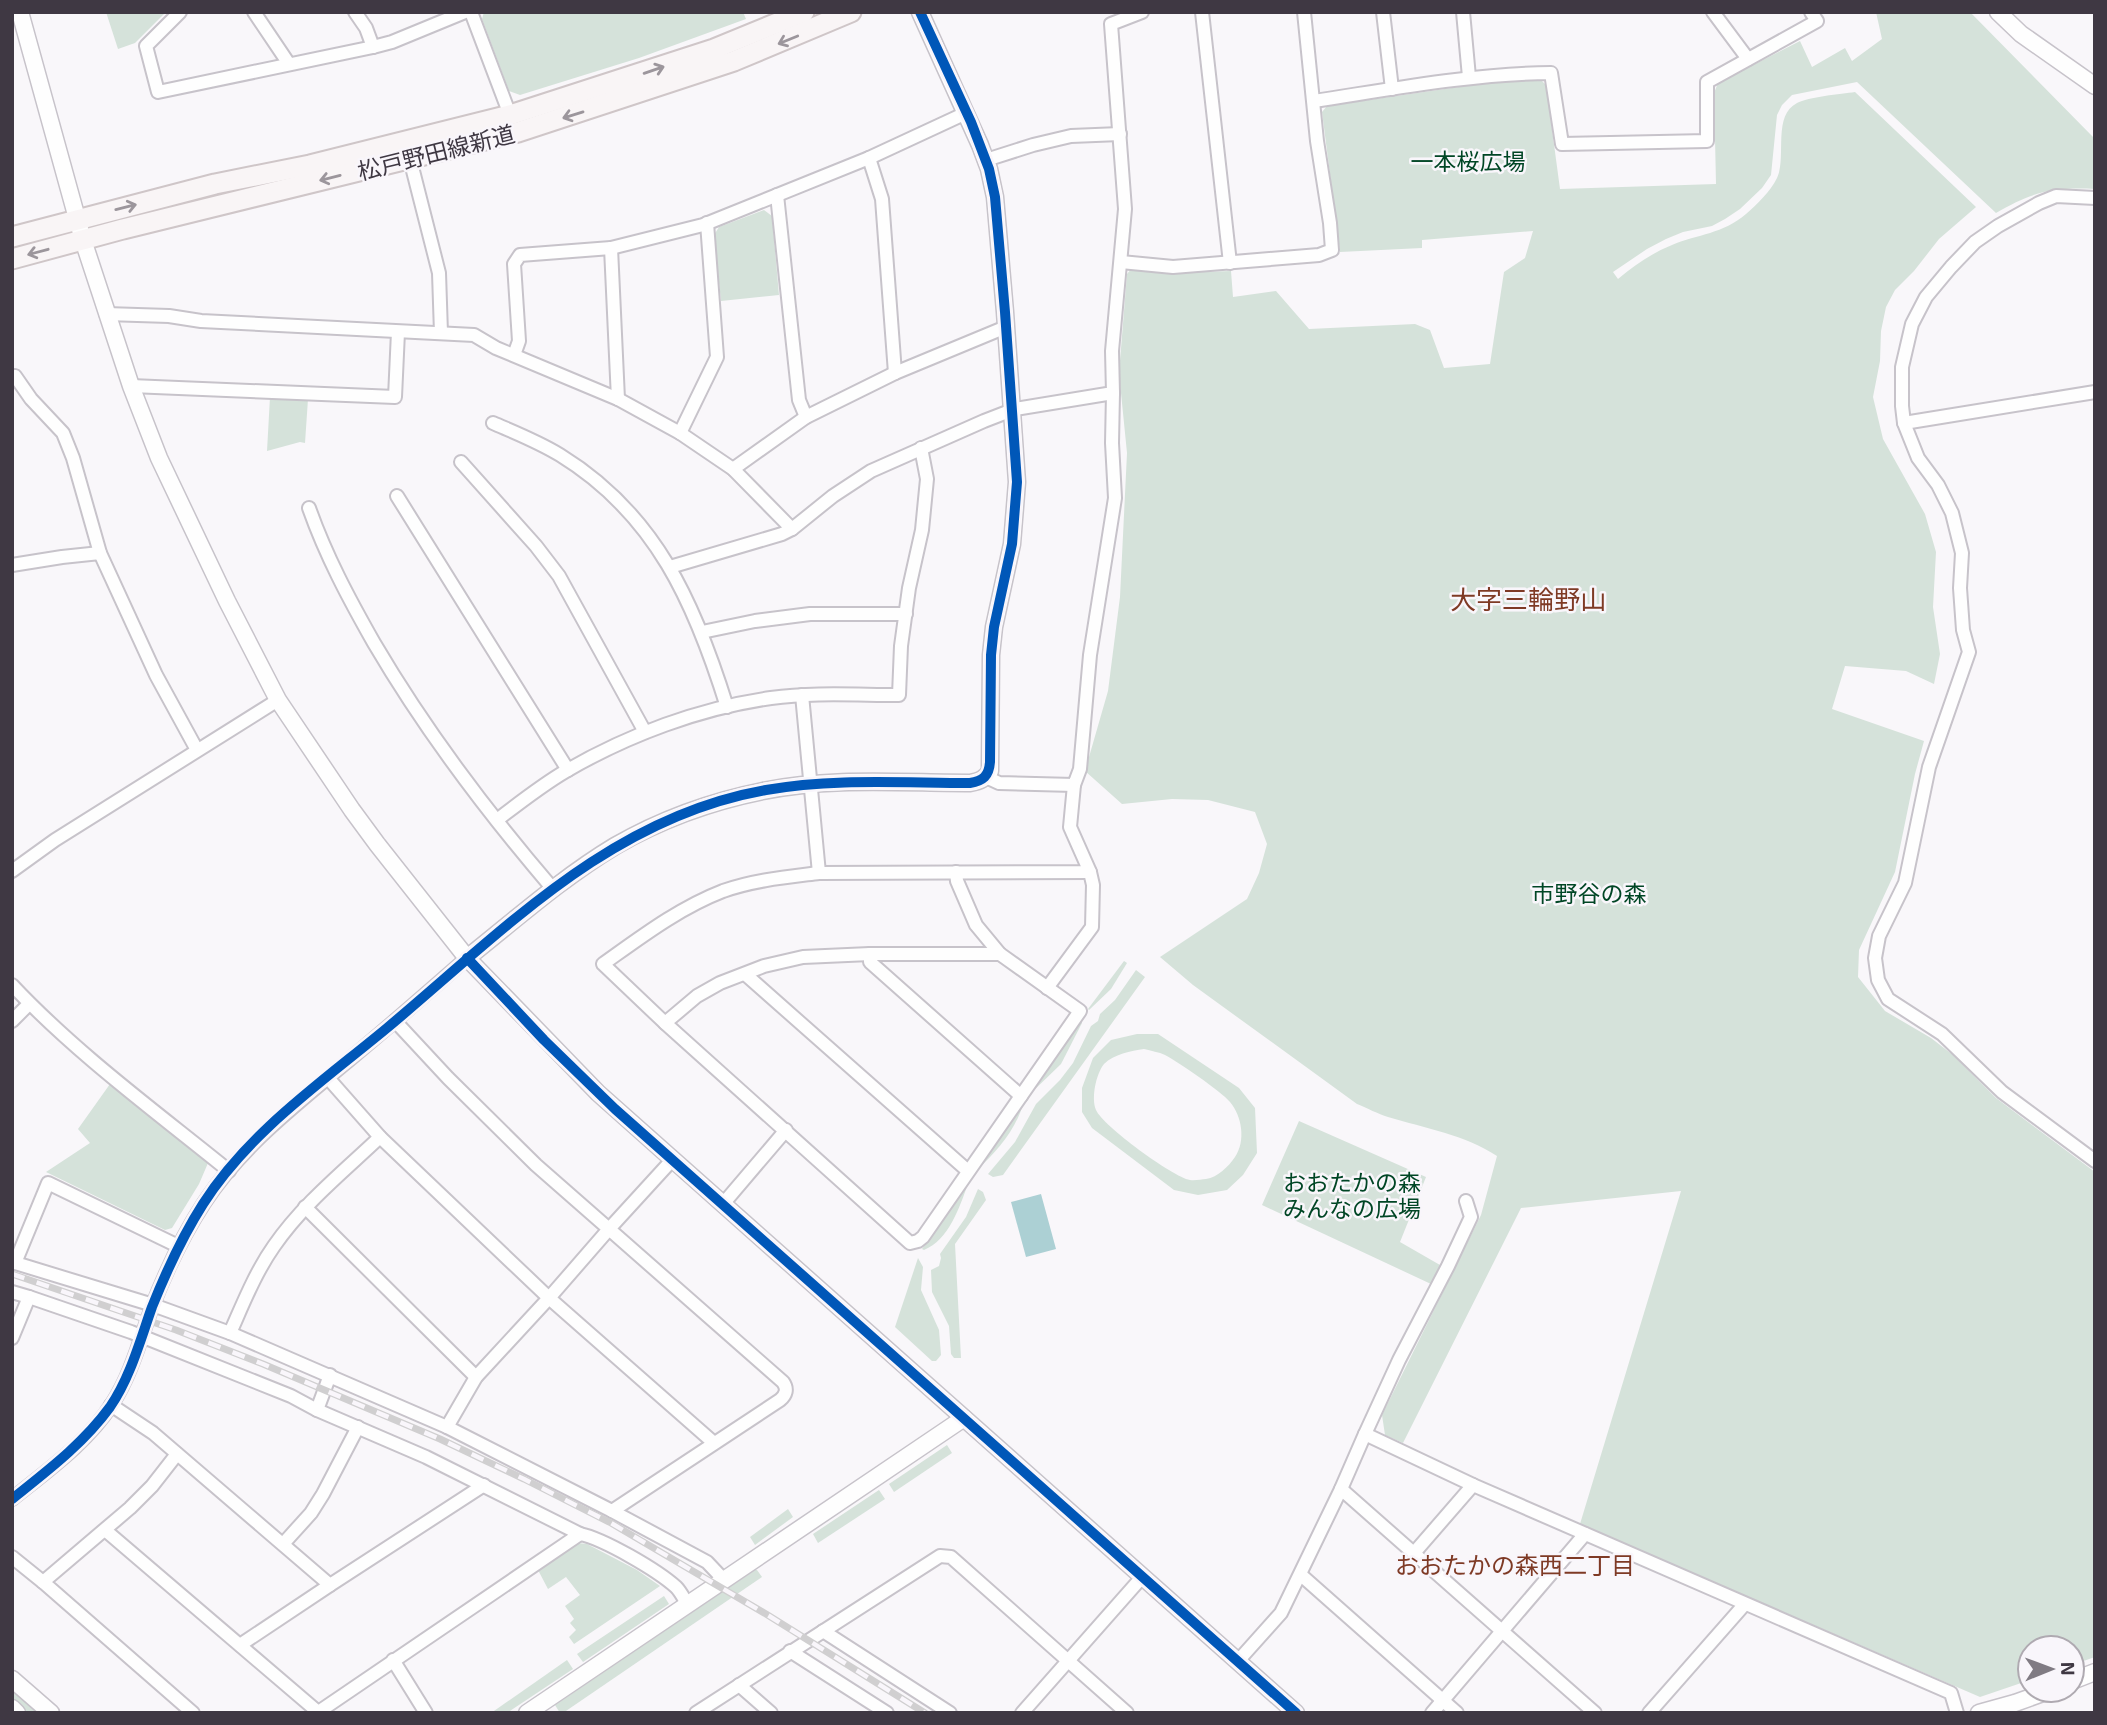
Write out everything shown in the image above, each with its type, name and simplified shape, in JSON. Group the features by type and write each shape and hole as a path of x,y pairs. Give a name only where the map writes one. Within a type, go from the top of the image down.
{"main road":[{"name":"松戸野田線新道","path":"12,237 215,184 310,165 510,115 714,49 804,12"},
{"name":"松戸野田線新道","path":"12,259 517,132 667,85 747,56 850,12"}],"street":[{"path":"20,12 77,221 106,314 159,458 196,539 278,700 352,810 467,958 574,1070 1296,1713"},
{"path":"180,12 146,46 158,92 373,47 465,12"},
{"path":"254,12 289,64"},
{"path":"355,12 366,28 373,47"},
{"path":"471,12 510,115"},
{"path":"12,1499 79,1443 111,1405 129,1370 178,1246 204,1202 263,1132 467,958 575,872 616,845 689,812 765,790 811,785 970,783 986,777 990,771 990,678 993,641 1013,544 1017,482 995,197 986,160 920,12"},
{"path":"1047,988 1092,927 1093,885 1070,827 1074,785 1080,769 1090,654 1115,499 1112,351 1125,209 1111,24 1142,12"},
{"path":"1202,12 1230,263"},
{"path":"1121,262 1173,267 1320,255 1332,250 1317,141 1304,12"},
{"path":"1384,12 1392,89"},
{"path":"1463,12 1469,77"},
{"path":"1713,12 1748,59"},
{"path":"1314,101 1469,77 1551,73 1562,144 1707,141 1707,82 1817,22 1811,12"},
{"path":"1998,12 2021,34 2095,86"},
{"path":"514,355 519,341 513,264 520,255 611,247 707,223 869,158 966,113"},
{"path":"986,160 1071,136 1120,134"},
{"path":"869,158 882,199 895,373"},
{"path":"410,159 439,274 441,333"},
{"path":"777,195 799,400 806,417"},
{"path":"2095,198 2056,196 2039,202 1998,226 1975,242 1951,267 1926,297 1912,324 1902,367 1904,423 1918,458 1938,485 1952,513 1962,552 1960,588 1963,630 1969,652 1929,767 1905,883 1878,936 1875,958 1878,979 1888,999 1942,1034 2002,1092 2095,1161"},
{"path":"680,433 718,357 707,223"},
{"path":"611,247 618,399"},
{"path":"106,314 474,335 496,348 618,399 680,433 733,469 792,529"},
{"path":"733,469 806,417 895,373 1006,327"},
{"path":"131,386 395,397 398,332"},
{"path":"13,373 31,399 63,433 73,458 100,553 156,675 197,750"},
{"path":"1904,423 2095,392"},
{"path":"670,567 782,534 871,471 1012,410 1113,393"},
{"path":"493,423 560,455 609,492 640,524 670,567 702,632 727,707"},
{"path":"496,820 568,770 645,732 727,707 771,698 802,695 899,695 901,646 922,530 927,479 921,448"},
{"path":"461,462 536,546 559,576 645,732"},
{"path":"397,496 568,770"},
{"path":"309,508 321,543 345,593 394,676 436,740 496,820 553,889"},
{"path":"12,565 100,553"},
{"path":"702,632 755,621 810,614 906,614"},
{"path":"802,695 819,873"},
{"path":"12,871 55,840 278,700"},
{"path":"986,777 999,783 1074,785"},
{"path":"956,872 976,925 1000,954 1080,1012 923,1237 910,1243 603,964 691,905 724,891 760,881 819,873 956,872 1090,872"},
{"path":"870,954 870,962 1021,1096"},
{"path":"665,1023 697,996 720,984 764,966 803,957 1000,954"},
{"path":"745,974 968,1171"},
{"path":"12,985 107,1073 229,1171"},
{"path":"12,1021 29,1003"},
{"path":"396,1021 536,1165 786,1386 785,1396 780,1401 612,1511"},
{"path":"328,1078 380,1137 549,1298 714,1443"},
{"path":"723,1205 786,1130"},
{"path":"230,1333 253,1282 274,1246 305,1207 380,1137"},
{"path":"447,1427 476,1377 673,1159"},
{"path":"178,1246 48,1183 13,1263 153,1305 230,1333 447,1427 707,1562 724,1580"},
{"path":"1238,1661 1281,1613 1301,1575 1399,1360 1471,1217 1466,1201"},
{"path":"305,1207 476,1377"},
{"path":"12,1292 142,1337 291,1396 484,1485 580,1534 592,1536 646,1566 677,1587 688,1605"},
{"path":"12,1338 29,1297"},
{"path":"317,1410 330,1375"},
{"path":"111,1405 153,1433 330,1585"},
{"path":"535,1711 964,1418"},
{"path":"283,1545 311,1513 358,1427"},
{"path":"1366,1434 1473,1486 1951,1693 1957,1713"},
{"path":"43,1582 152,1486 177,1454"},
{"path":"240,1645 484,1485"},
{"path":"1414,1553 1473,1486"},
{"path":"1341,1489 1595,1713"},
{"path":"105,1530 317,1712 580,1534"},
{"path":"1432,1713 1585,1534"},
{"path":"696,1713 940,1556 946,1556 951,1557 1127,1713"},
{"path":"12,1557 193,1713"},
{"path":"1301,1575 1457,1713"},
{"path":"1022,1713 1143,1576"},
{"path":"1648,1713 1744,1605"},
{"path":"823,1630 950,1713"},
{"path":"790,1651 887,1713"},
{"path":"393,1660 426,1713"},
{"path":"12,1679 51,1713"},
{"path":"739,1685 771,1713"},
{"path":"1979,1713 2016,1703"},
{"path":"12,1708 17,1713"}],"green space":[{"path":"106,12 166,12 135,43 118,49"},
{"path":"484,12 743,12 746,19 639,58 520,95 509,91 482,19"},
{"name":"市野谷の森","path":"1876,12 1970,12 2095,139 2095,189 2043,192 1996,213 1857,82 1792,95 1777,115 1771,175 1762,188 1725,219 1712,226 1683,232 1666,239 1613,272 1618,279 1658,252 1682,241 1719,230 1746,214 1767,193 1777,178 1781,159 1782,127 1789,109 1797,103 1816,97 1855,92 1976,207 1939,239 1895,290 1886,307 1881,331 1880,361 1873,397 1883,439 1925,514 1936,552 1933,607 1940,654 1934,684 1906,671 1845,666 1832,709 1924,741 1895,872 1859,950 1858,977 1885,1011 1931,1038 1953,1055 1996,1098 2095,1172 2095,1657 2086,1660 2086,1634 2016,1634 2016,1685 1980,1697 1580,1524 1681,1191 1521,1208 1403,1443 1385,1435 1382,1415 1481,1215 1497,1156 1458,1137 1388,1117 1357,1104 1193,985 1160,957 1247,899 1259,873 1267,844 1255,812 1208,800 1172,799 1122,804 1085,771 1108,691 1120,597 1127,453 1119,373 1127,274 1132,268 1171,273 1231,271 1233,297 1276,291 1309,329 1415,324 1430,330 1444,368 1490,364 1504,272 1525,258 1533,231 1422,240 1422,248 1340,252 1322,112 1327,106 1507,80 1541,80 1546,85 1560,189 1716,184 1714,93 1718,83 1800,41 1812,67 1845,48 1852,61 1882,39"},
{"path":"764,210 772,216 779,295 721,301 714,235 719,227"},
{"path":"270,397 308,399 305,443 267,451"},
{"path":"1124,961 1127,963 1111,989 1089,1010 1088,1009"},
{"path":"1136,970 1145,977 1003,1175 993,1177 988,1174 1015,1142 1036,1104 1073,1063 1091,1026 1115,1000"},
{"path":"1081,1020 1082,1023 1061,1064 1030,1094"},
{"path":"1137,1034 1158,1034 1239,1088 1255,1108 1257,1153 1243,1175 1227,1190 1198,1195 1174,1190 1092,1128 1082,1112 1082,1088 1093,1058 1111,1040","holes":["1144,1049 1165,1055 1189,1070 1218,1091 1234,1108 1240,1121 1241,1144 1232,1161 1215,1176 1190,1180 1181,1177 1124,1138 1096,1110 1095,1086 1104,1064 1123,1054"]},
{"path":"110,1084 208,1163 199,1184 172,1228 165,1230 46,1172 90,1143 78,1129"},
{"path":"1023,1105 1004,1140 977,1170"},
{"name":"おおたかの森 みんなの広場","path":"1299,1121 1426,1177 1400,1242 1440,1265 1431,1284 1262,1205"},
{"path":"968,1184 947,1231 933,1245 922,1249"},
{"path":"978,1189 983,1192 986,1200 955,1244 961,1358 954,1358 951,1354 949,1326 932,1292 931,1270 939,1266 940,1254 966,1217"},
{"path":"918,1258 923,1267 921,1290 939,1330 941,1355 936,1361 932,1361 895,1327"},
{"path":"947,1445 952,1453 894,1492 889,1484"},
{"path":"879,1490 885,1499 818,1543 813,1534"},
{"path":"788,1509 793,1517 755,1545 750,1537"},
{"path":"578,1543 587,1544 637,1570 660,1586 574,1644 569,1637 576,1630 570,1623 574,1619 565,1606 580,1595 566,1577 548,1589 538,1570"},
{"path":"755,1570 762,1577 560,1713 555,1705"},
{"path":"664,1596 669,1604 583,1662 577,1654"},
{"path":"567,1660 573,1669 507,1713 491,1713"},
{"path":"12,1690 39,1713 26,1713 12,1701"}],"water":[{"path":"1041,1194 1056,1249 1026,1257 1011,1202"}],"railway":[{"path":"12,1274 176,1330 263,1364 440,1439 524,1479 611,1523 766,1614 925,1713"}],"cycle path":[{"path":"12,1499 76,1445 110,1407 129,1372 152,1307 181,1242 221,1178 242,1154 312,1088 561,883 608,852 657,825 710,804 791,786 868,782 970,783 987,774 990,762 991,655 994,627 1012,544 1017,482 995,197 989,169 971,122 920,12"},
{"path":"467,958 544,1040 615,1109 1296,1713"}],"district":[{"name":"大字三輪野山","path":"1528,598"},
{"name":"おおたかの森西二丁目","path":"1515,1564"}],"park label":[{"name":"一本桜広場","path":"1468,161"}]}
